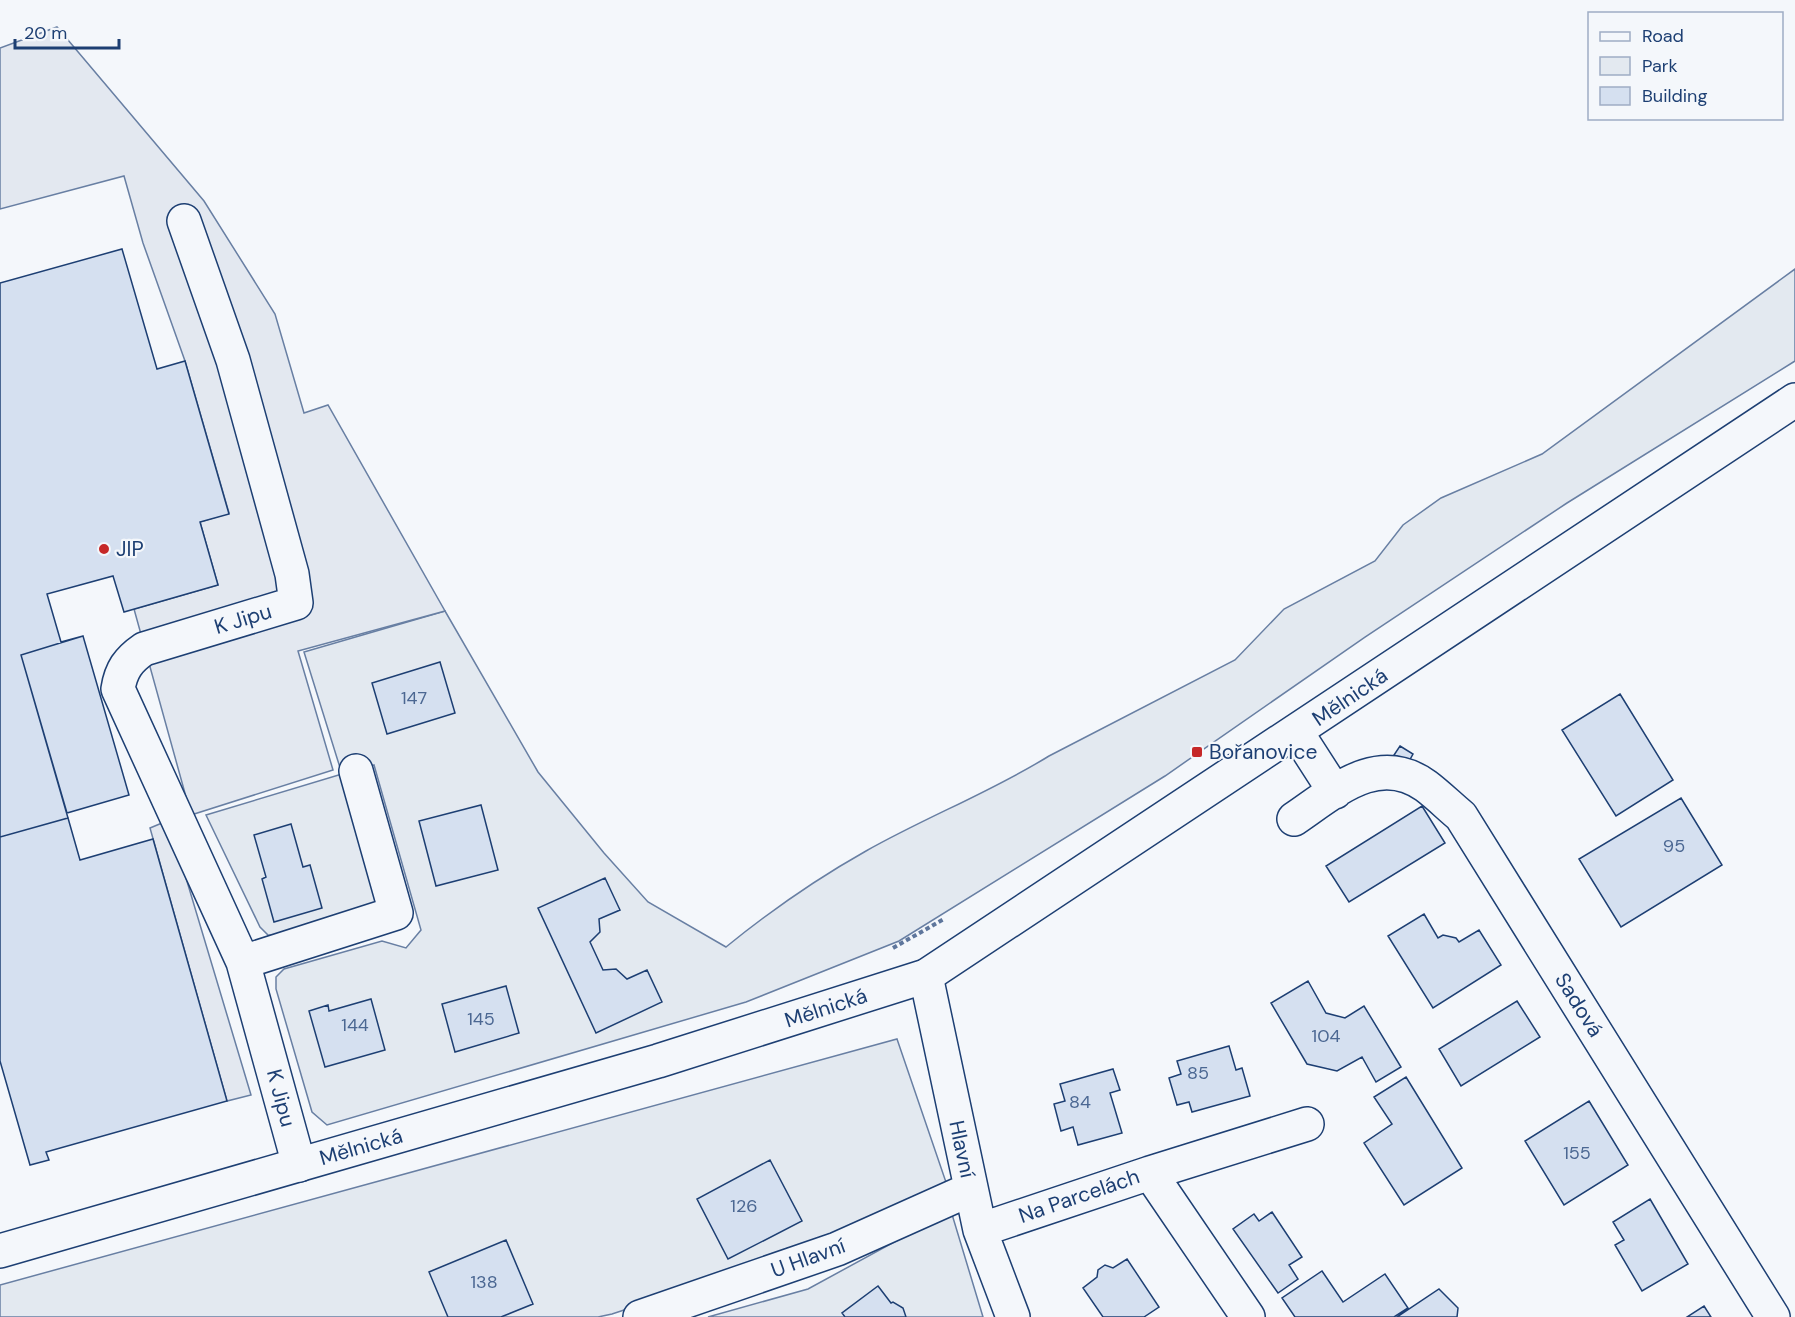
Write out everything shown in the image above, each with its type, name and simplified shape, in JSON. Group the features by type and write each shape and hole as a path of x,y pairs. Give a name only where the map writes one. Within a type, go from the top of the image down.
{"street":[{"name":"K Jipu","path":"184,221 233,360 292,574 296,603 144,649 127,663 120,674 118,689 243,962 299,1165"},
{"name":"Mělnická","path":"0,1251 658,1061 926,976 1297,733 1795,400"},
{"path":"1297,733 1335,792"},
{"path":"243,962 396,913 356,771"},
{"name":"Sadová","path":"1294,819 1335,792 1369,774 1386,771 1424,785 1461,816 1773,1317"},
{"name":"Hlavní","path":"926,976 980,1230 1013,1317"},
{"path":"1150,1173 1307,1124"},
{"name":"Na Parcelách","path":"980,1230 1150,1173 1248,1317"},
{"name":"U Hlavní","path":"640,1317 837,1249 971,1189"}],"path":[{"path":"891,948 951,915"}],"green space":[{"path":"1795,269 1795,361 1567,503 1365,637 1165,776 899,941 746,1002 327,1125 312,1112 276,989 276,977 284,969 382,941 406,948 421,930 374,765 342,774 304,652 445,611 538,772 604,853 648,902 726,947 794,896 866,851 1235,660 1284,609 1375,561 1403,525 1441,498 1542,454"},
{"path":"342,774 376,892 375,905 278,936 268,935 260,927 206,815"},
{"path":"897,1039 949,1191 718,1279 612,1314 598,1317 0,1317 0,1285"},
{"path":"951,1211 983,1317 708,1317 808,1289"}],"shaded area":[{"path":"57,27 204,201 275,314 304,413 328,405 445,611 298,651 333,770 191,815 134,609 218,585 200,522 229,513 185,361 143,243 124,176 0,209 0,48"},
{"path":"162,823 180,858 251,1095 227,1101 150,828"}],"building":[{"name":"JIP","path":"122,249 157,369 185,361 229,514 200,522 218,585 124,612 113,576 47,594 61,642 83,636 21,655 68,818 0,837 0,283"},
{"path":"83,636 129,795 67,813 21,655"},
{"path":"440,662 455,713 387,734 372,683"},
{"path":"1620,694 1673,780 1616,816 1562,730"},
{"path":"1400,746 1413,754 1408,763 1394,755"},
{"path":"1681,798 1722,865 1621,927 1579,859"},
{"path":"481,805 498,870 436,886 419,821"},
{"path":"1422,806 1445,843 1349,902 1326,866"},
{"path":"68,818 80,860 153,839 227,1101 46,1152 49,1160 30,1165 0,1061 0,837"},
{"path":"291,824 303,867 310,865 322,908 274,922 262,879 266,877 254,835"},
{"path":"605,878 620,910 599,919 600,932 590,942 603,970 616,969 627,979 647,970 662,1002 596,1033 538,908"},
{"path":"1424,914 1438,938 1443,935 1456,938 1459,942 1479,930 1501,965 1433,1008 1388,936"},
{"path":"1308,981 1326,1013 1345,1018 1364,1006 1401,1067 1376,1082 1362,1057 1337,1071 1307,1064 1271,1003"},
{"path":"506,986 519,1033 455,1052 442,1004"},
{"path":"371,999 385,1050 325,1067 309,1011 328,1005 329,1011"},
{"path":"1517,1001 1540,1037 1461,1086 1439,1049"},
{"path":"1229,1046 1236,1070 1242,1068 1250,1096 1192,1112 1189,1102 1177,1105 1169,1078 1181,1074 1177,1061"},
{"path":"1113,1069 1120,1090 1110,1093 1122,1133 1078,1145 1073,1127 1061,1131 1054,1104 1065,1101 1060,1084"},
{"path":"1406,1077 1462,1168 1404,1205 1364,1143 1392,1124 1374,1097"},
{"path":"1589,1101 1628,1165 1564,1205 1525,1141"},
{"path":"770,1160 802,1221 728,1259 697,1199"},
{"path":"1650,1199 1688,1264 1642,1291 1615,1245 1624,1240 1613,1222"},
{"path":"1272,1212 1302,1257 1289,1265 1298,1279 1278,1293 1233,1229 1254,1214 1259,1221"},
{"path":"506,1240 533,1304 501,1317 448,1317 429,1272"},
{"path":"1127,1259 1159,1307 1144,1317 1103,1317 1083,1288 1097,1277 1098,1270 1105,1265 1113,1268"},
{"path":"1322,1271 1343,1302 1385,1274 1408,1308 1394,1317 1295,1317 1282,1298"},
{"path":"878,1286 891,1303 903,1308 906,1317 845,1317 842,1313"},
{"path":"1439,1289 1458,1308 1457,1317 1397,1317"},
{"path":"1704,1306 1711,1317 1687,1317"}],"place":[{"name":"JIP","path":"104,549"},
{"name":"Bořanovice","path":"1197,752"}]}
